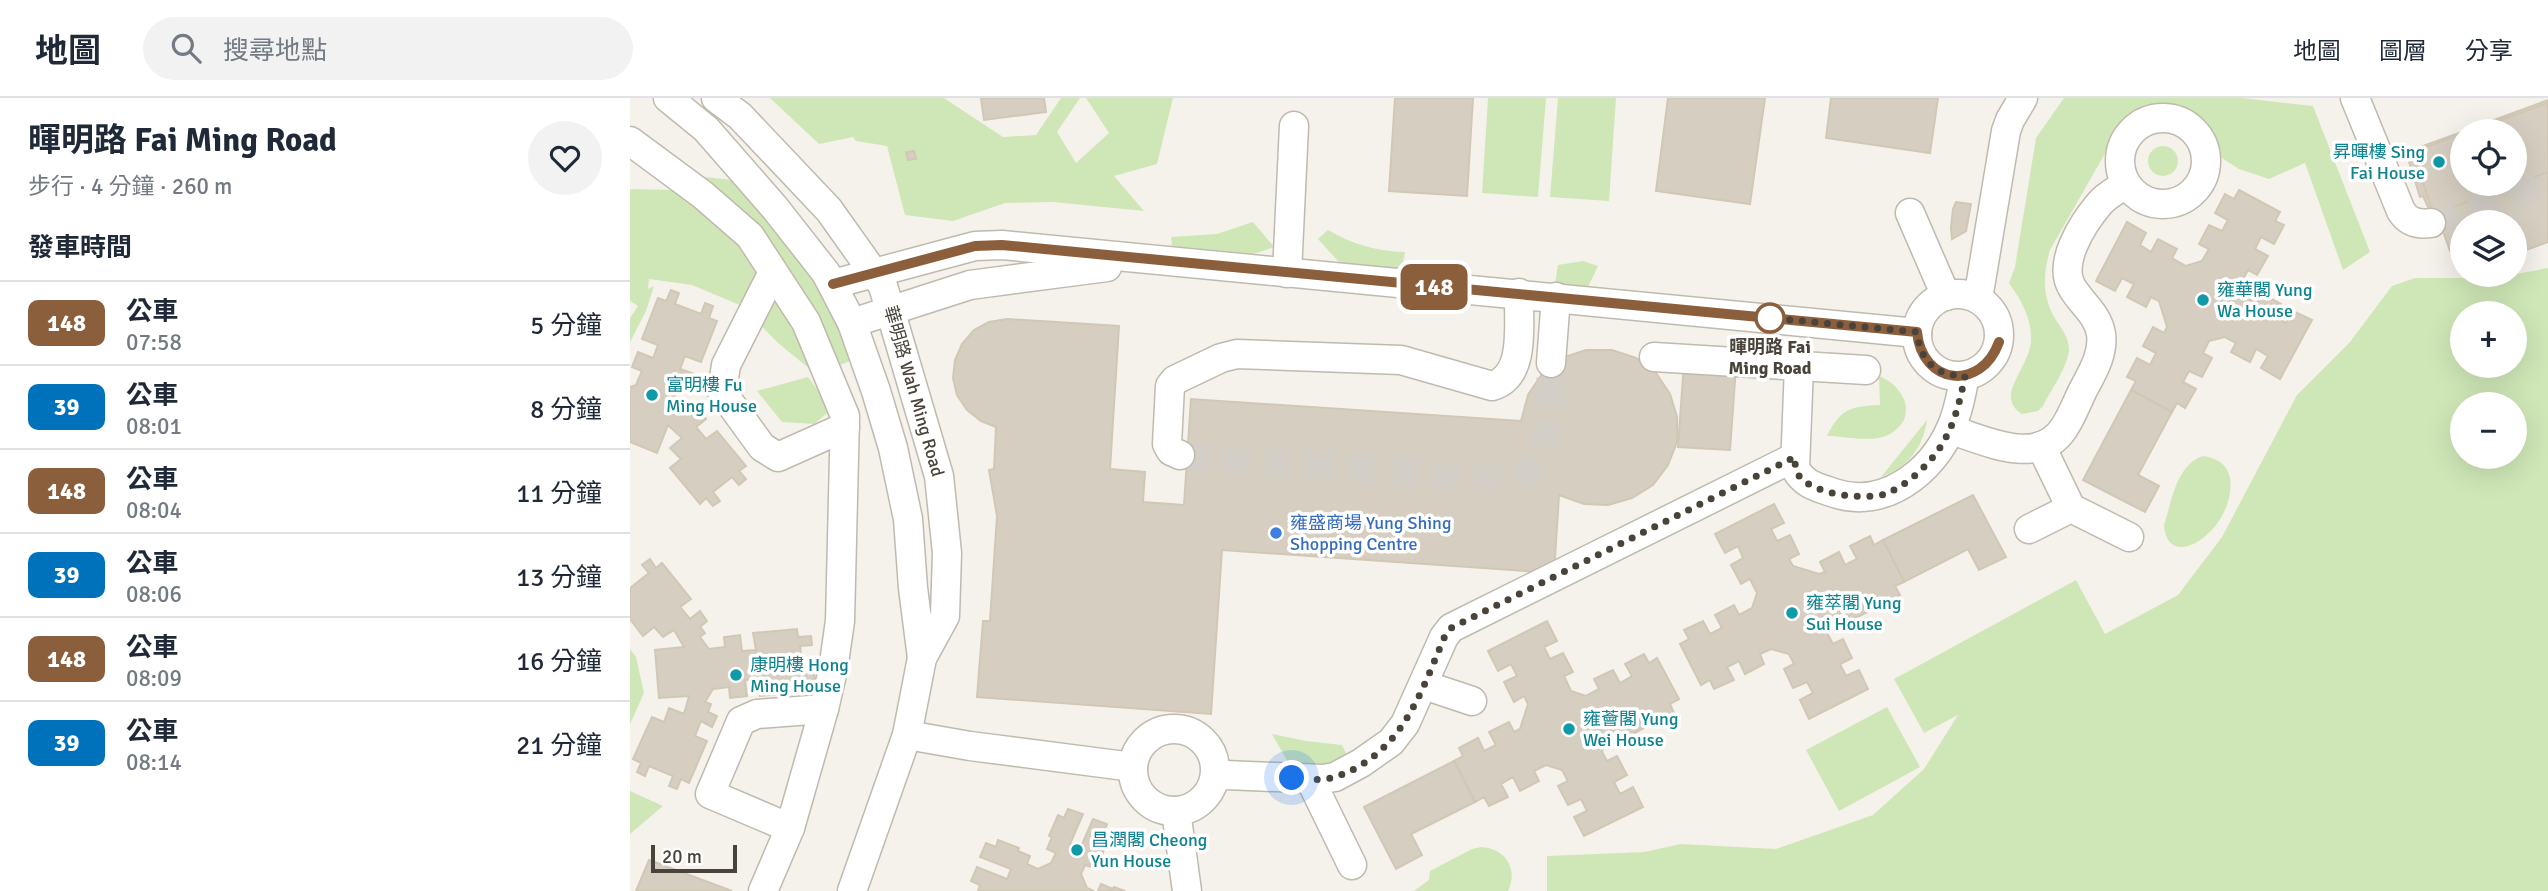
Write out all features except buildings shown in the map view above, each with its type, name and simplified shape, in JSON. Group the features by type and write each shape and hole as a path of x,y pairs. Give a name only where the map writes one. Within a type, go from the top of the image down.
{"street":[{"name":"華明路 Wah Ming Road","path":"668,98 706,129 775,208 833,284 852,323 876,391 908,519 922,658"},
{"name":"華明路 Wah Ming Road","path":"716,98 740,116 829,210 883,286 939,476 947,553 945,615 922,658 907,735 852,891"},
{"path":"1978,299 2006,131 2023,98"},
{"path":"2355,98 2403,215 2419,224 2431,223"},
{"path":"1287,274 1294,126"},
{"path":"631,142 704,195 750,236 806,322 845,416 840,621 824,709 790,828 763,891"},
{"path":"1951,430 2013,449 2028,450 2041,446 2063,430 2098,361 2101,348 2101,334 2096,321 2071,288 2068,260 2071,247 2100,203 2126,184"},
{"path":"1910,213 1946,296"},
{"path":"833,284 975,246 1002,245 1917,332"},
{"path":"852,323 970,285 1031,275 1168,261"},
{"path":"773,272 726,365 722,392 762,447 778,457 845,427"},
{"path":"1180,455 1171,451 1167,444 1170,386 1175,380 1221,358 1237,354 1401,360 1492,386 1502,383 1510,375 1515,363 1519,293"},
{"path":"1968,295 1978,299 1995,317 1999,342 1987,364 1977,372 1965,376 1941,372 1930,365 1923,356 1917,332 1919,320 1926,309 1934,301 1946,296 1968,295"},
{"path":"1551,363 1556,297"},
{"path":"1654,357 1866,370"},
{"path":"1798,366 1795,468 1808,484 1843,496 1865,498 1886,493 1906,483 1939,450 1959,409 1965,376"},
{"path":"2041,446 2071,508 2129,537"},
{"path":"1215,778 1226,775 1310,779 1335,777 1362,763 1391,742 1405,724 1451,628 1795,457"},
{"path":"2029,529 2071,508"},
{"path":"1424,685 1472,702"},
{"path":"790,828 710,794 741,721 757,714 824,709"},
{"path":"1180,729 1203,740 1211,751 1215,778 1202,801 1190,808 1162,810 1140,793 1133,766 1143,743 1154,734 1180,729"},
{"path":"907,735 981,748 1133,766"},
{"path":"1310,779 1352,865"},
{"path":"1176,811 1187,891"}],"green space":[{"path":"770,98 944,98 1003,137 1036,135 1061,98 1080,98 1057,132 1076,163 1109,133 1086,98 1173,98 1157,164 1114,176 1144,211 1053,202 1005,203 953,221 905,215 887,146 856,141 853,137 819,144"},
{"path":"1488,98 1546,98 1538,197 1482,193"},
{"path":"1558,98 1616,98 1609,201 1550,197"},
{"path":"2064,98 2242,98 2313,106 2370,252 2343,270 2305,163 2269,179 2239,169 2217,155 2211,138 2201,125 2190,117 2162,110 2133,119 2119,129 2050,250 2045,277 2046,295 2051,312 2069,346 2068,357 2043,406 2038,411 2022,414 2011,398 2012,389 2030,348 2031,329 2024,308 2009,283 2015,267 2036,138"},
{"path":"2163,146 2174,150 2178,161 2174,172 2163,176 2152,172 2148,161 2152,150"},
{"path":"695,176 733,180 828,262 858,358 816,374 778,343 742,306 692,285 649,279 648,289 654,286 646,311 630,342 630,318 638,306 630,301 630,189 673,190"},
{"path":"1253,222 1274,247 1247,255 1223,257 1172,246 1171,237 1217,234"},
{"path":"1328,230 1365,246 1405,252 1402,268 1374,274 1338,261 1318,239"},
{"path":"1583,261 1598,266 1588,287 1555,284 1558,265"},
{"path":"2548,268 2548,891 1547,891 1547,856 1644,852 1681,844 1776,849 1873,815 1924,769 1958,715 1924,733 1894,679 2076,580 2105,634 2178,595 2222,537 2297,395 2350,342 2392,286 2415,278 2450,278 2450,287 2527,287 2527,272"},
{"path":"1879,376 1896,387 1905,403 1904,420 1898,428 1888,435 1874,439 1827,436 1837,420 1848,411 1861,406 1880,405"},
{"path":"808,377 832,409 814,424 782,422 757,391"},
{"path":"1927,420 1922,439 1913,455 1899,468 1881,477"},
{"path":"2203,456 2224,465 2230,478 2229,497 2223,514 2213,529 2201,540 2188,546 2177,546 2168,540 2164,525 2181,475 2187,467"},
{"path":"630,649 636,657 644,693 630,724"},
{"path":"1887,707 1920,767 1839,811 1806,750"},
{"path":"1272,734 1342,745 1349,759 1321,772 1290,766"},
{"path":"630,791 663,806 630,834"},
{"path":"1481,847 1497,851 1508,861 1512,875 1508,891 1414,891 1429,880 1430,871"}],"tunnel":[{"path":"2431,223 2548,184"},
{"path":"1180,455 1509,480 1528,469 1542,446 1550,405 1551,363"}],"bus line":[{"name":"148","path":"833,284 975,246 1002,245 1917,332 1918,344 1930,365 1952,376 1977,372 1987,364 1999,342"}],"place":[{"name":"昇暉樓 Sing Fai House","path":"2439,162"},
{"name":"雍華閣 Yung Wa House","path":"2203,300"},
{"name":"暉明路 Fai Ming Road","path":"1770,318"},
{"name":"富明樓 Fu Ming House","path":"652,395"},
{"name":"雍盛商場 Yung Shing Shopping Centre","path":"1276,533"},
{"name":"雍萃閣 Yung Sui House","path":"1792,613"},
{"name":"康明樓 Hong Ming House","path":"736,675"},
{"name":"雍薈閣 Yung Wei House","path":"1569,729"},
{"name":"昌潤閣 Cheong Yun House","path":"1077,850"}],"route":[{"path":"1292,778 1335,777 1362,763 1391,742 1405,724 1451,628 1795,457 1795,468 1808,484 1843,496 1865,498 1886,493 1906,483 1939,450 1959,409 1965,376 1952,376 1930,365 1918,344 1917,332 1770,318"}]}
